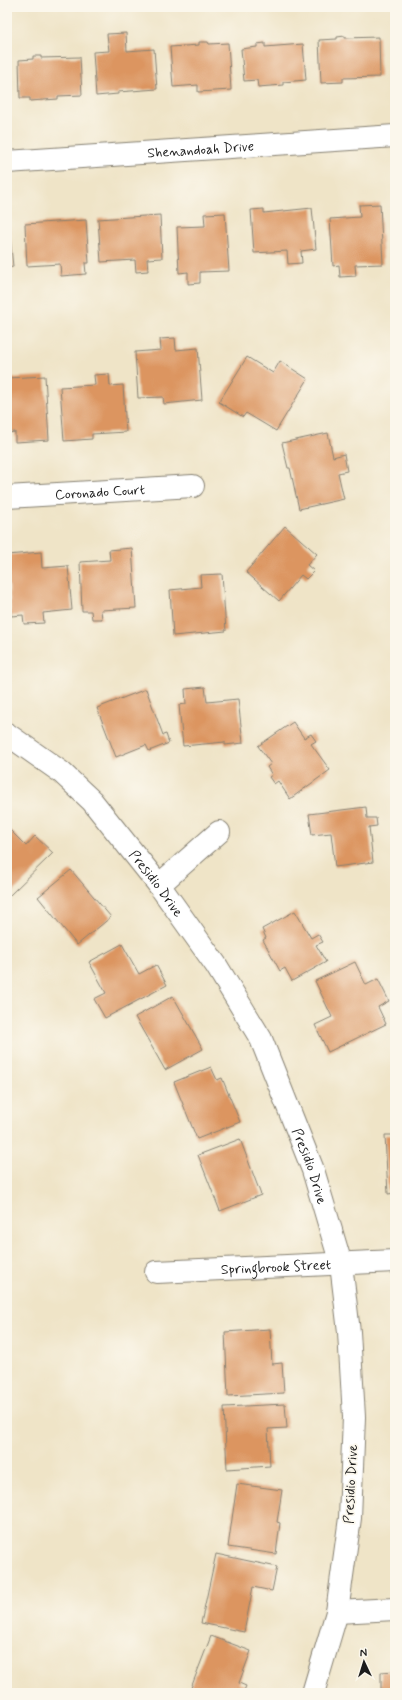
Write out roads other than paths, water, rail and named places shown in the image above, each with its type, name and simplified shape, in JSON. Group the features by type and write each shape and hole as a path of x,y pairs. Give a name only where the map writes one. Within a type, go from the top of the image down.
{"street":[{"name":"Shenandoah Drive","path":"7,162 395,136"},
{"name":"Coronado Court","path":"7,497 193,486"},
{"name":"Presidio Drive","path":"7,734 61,772 92,801 159,886 216,965 261,1039 313,1170 341,1264 349,1332 354,1417 350,1518 337,1612 313,1693"},
{"path":"159,886 219,832"},
{"name":"Springbrook Street","path":"156,1272 395,1261"},
{"path":"337,1612 395,1609"}]}
